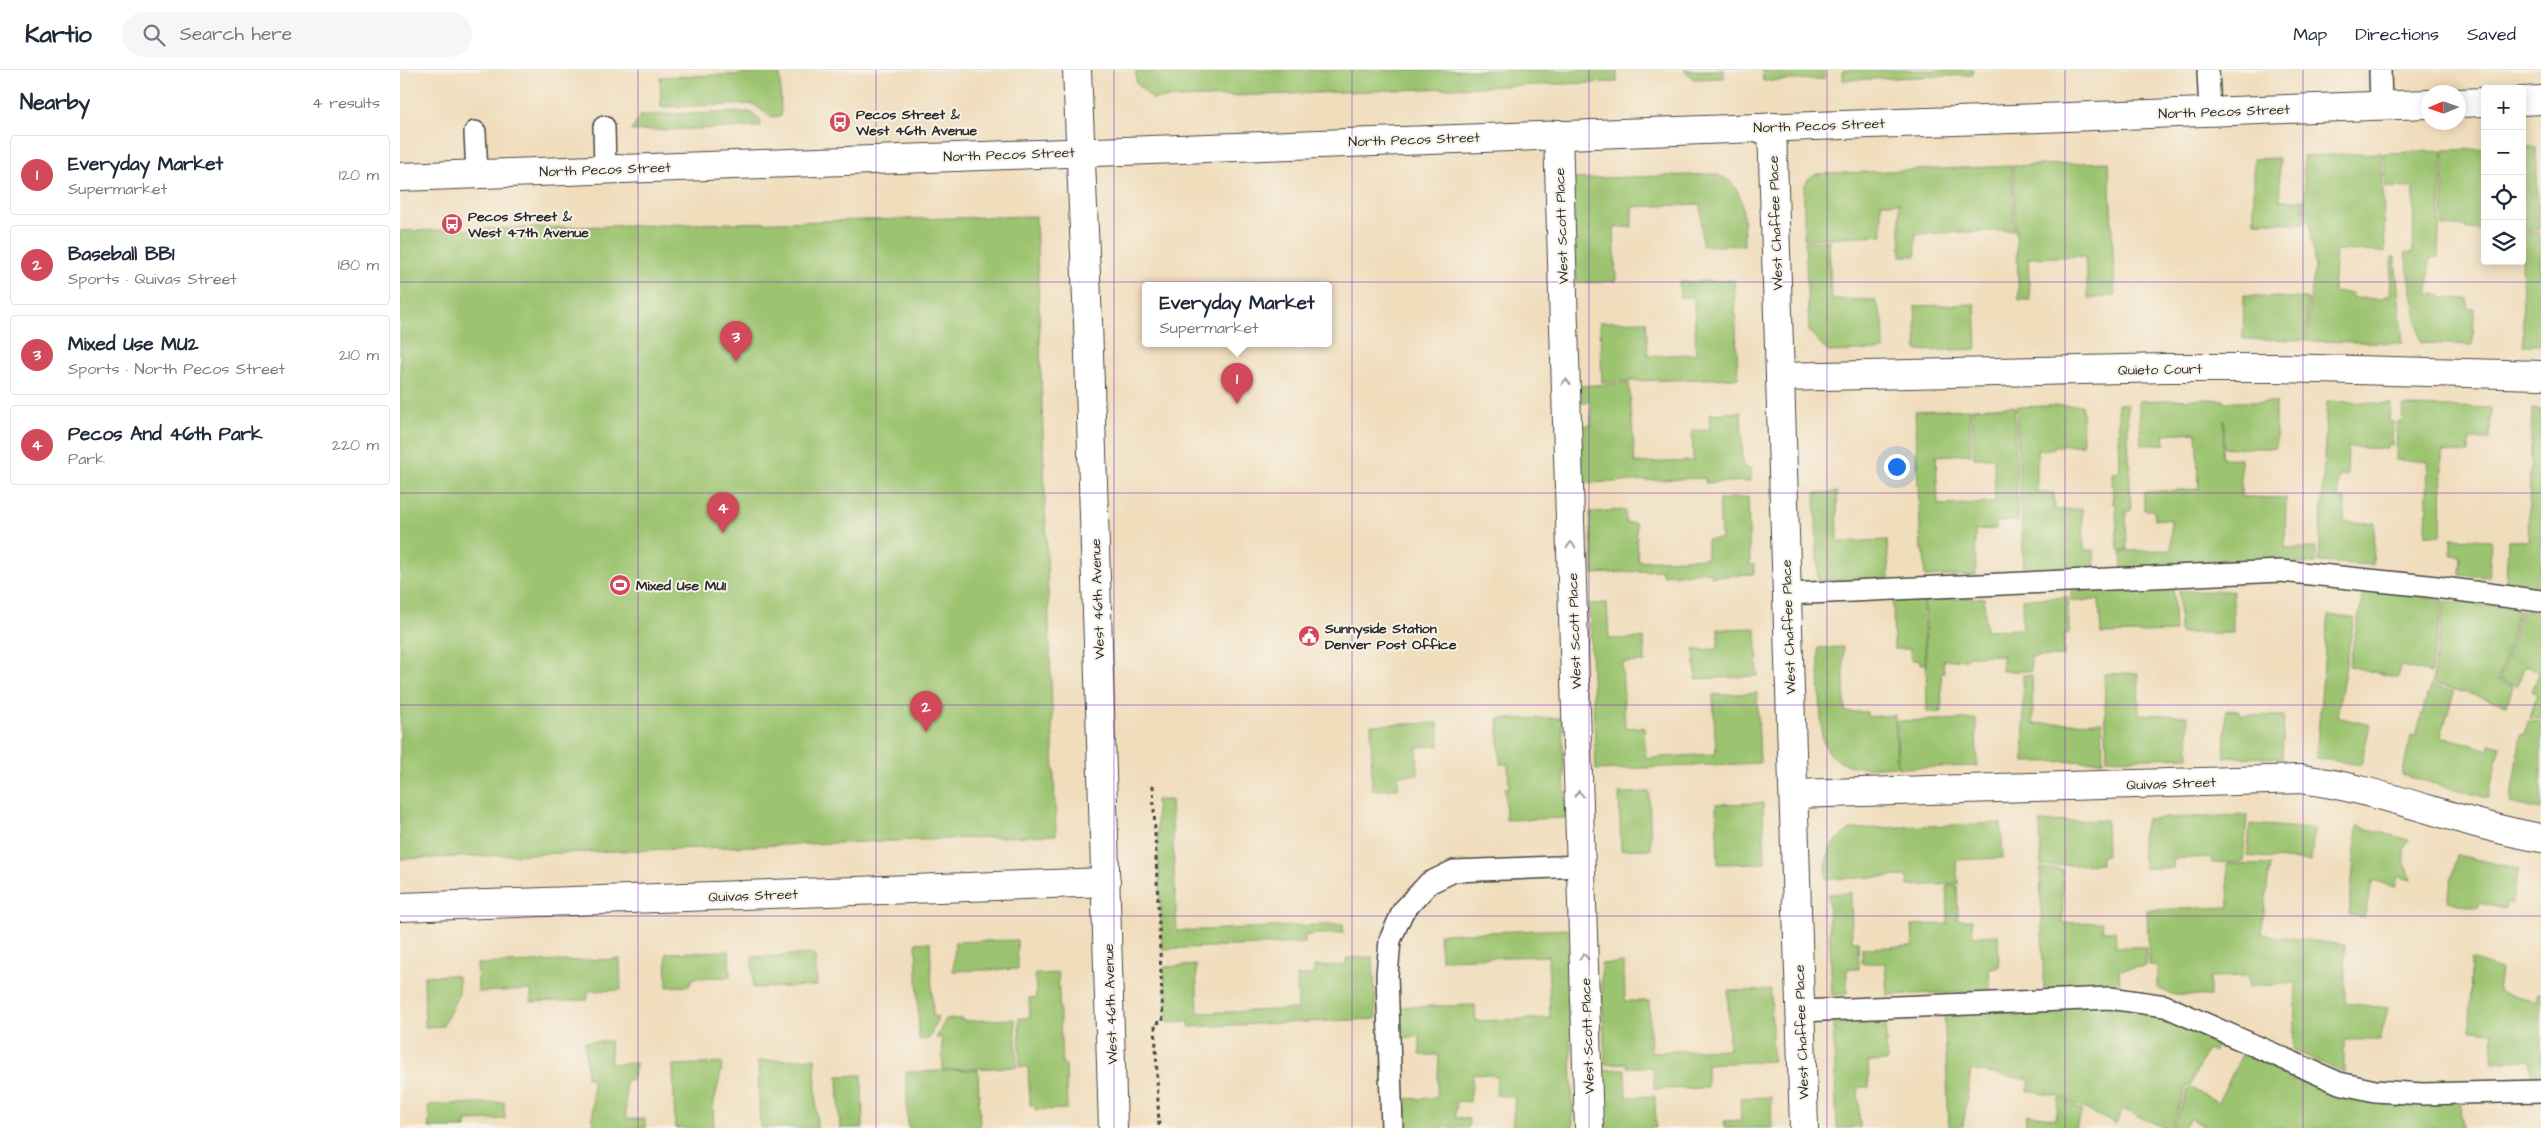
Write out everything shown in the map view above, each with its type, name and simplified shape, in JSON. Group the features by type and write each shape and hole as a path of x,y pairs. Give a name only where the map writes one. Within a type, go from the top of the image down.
{"street":[{"name":"West 46th Avenue","path":"1077,70 1113,1128"},
{"path":"2526,101 2541,100"},
{"path":"2466,103 2481,102"},
{"name":"North Pecos Street","path":"400,177 2421,104"},
{"name":"West Chaffee Place","path":"1772,127 1804,1128"},
{"name":"West Scott Place","path":"1558,134 1590,1128"},
{"name":"Quieto Court","path":"1780,377 2167,368 2276,368 2541,375"},
{"name":"Quivas Street","path":"1794,794 2300,779 2354,787 2482,825 2541,838"},
{"name":"Quivas Street","path":"400,907 1106,882"}],"lane":[{"path":"2208,70 2210,112"},
{"path":"2380,70 2381,106"},
{"path":"604,127 606,169"},
{"path":"476,132 477,174"},
{"path":"1787,594 2281,571 2428,586 2541,601"},
{"path":"1392,1128 1387,975 1390,940 1403,911 1429,883 1454,871 1581,866"},
{"path":"1801,1011 2110,998 2165,1006 2339,1083 2374,1090 2423,1094 2541,1091"}],"path":[{"path":"1152,785 1163,1022 1155,1023 1159,1128"}],"green space":[{"path":"754,70 780,70 781,116 771,117 753,104 661,107 660,77 754,74"},
{"path":"1136,70 1617,70 1617,82 1152,99 1136,83"},
{"path":"1684,70 1724,70 1724,78 1693,79"},
{"path":"1762,70 1824,70 1824,79 1763,81"},
{"path":"1843,70 1973,70 1973,75 1843,80"},
{"path":"750,112 760,120 761,127 631,131 641,115"},
{"path":"2526,147 2536,147 2539,230 2526,230"},
{"path":"2481,149 2481,229 2466,229 2466,226 2442,226 2444,150"},
{"path":"2442,151 2438,257 2430,258 2428,294 2441,295 2441,298 2468,299 2467,308 2475,309 2472,345 2421,343 2405,253 2413,253 2414,188 2386,187 2384,153"},
{"path":"2382,153 2385,252 2336,250 2333,292 2353,293 2353,298 2384,299 2384,296 2390,296 2392,257 2395,257 2403,343 2308,341 2310,301 2315,268 2310,221 2306,221 2303,156"},
{"path":"2279,158 2280,200 2303,200 2304,223 2254,222 2254,159"},
{"path":"2109,162 2115,296 2088,298 2085,256 2028,258 2030,300 2019,300 2013,166"},
{"path":"2011,166 2014,230 1915,234 1916,256 1901,256 1899,203 1881,203 1882,235 1804,239 1804,187 1808,179 1816,174"},
{"path":"1714,174 1725,178 1738,193 1743,212 1744,245 1702,246 1701,204 1632,207 1632,227 1614,228 1616,281 1577,283 1573,179"},
{"path":"1036,216 1056,835 400,859 400,231"},
{"path":"2526,233 2540,233 2541,345 2523,345 2522,265 2526,265"},
{"path":"1805,241 1829,241 1831,299 1875,300 1883,320 1884,350 1828,352 1809,331"},
{"path":"1734,280 1738,378 1602,382 1600,322 1646,321 1648,356 1696,354 1694,297 1680,297 1679,282"},
{"path":"2244,295 2308,299 2306,340 2243,339"},
{"path":"1975,304 1977,349 1917,351 1915,306"},
{"path":"1629,383 1635,463 1693,461 1692,430 1710,430 1709,414 1741,412 1743,468 1751,468 1751,481 1705,483 1705,478 1582,483 1579,426 1591,425 1591,402 1580,402 1579,386"},
{"path":"2224,400 2224,402 2276,402 2276,448 2224,448 2224,420 2222,458 2241,459 2241,497 2286,498 2285,548 2316,548 2316,563 2122,569 2121,551 2171,550 2171,520 2155,519 2154,510 2144,510 2144,492 2199,489 2196,432 2164,434 2165,444 2141,445 2139,401"},
{"path":"2327,401 2391,404 2389,421 2393,422 2392,445 2387,444 2387,449 2348,447 2347,475 2339,475 2338,498 2345,499 2344,522 2375,523 2373,565 2319,562"},
{"path":"2118,404 2127,404 2131,511 2126,511 2127,550 2119,550 2117,546 2116,504 2113,504 2112,472 2120,471"},
{"path":"2082,405 2083,445 2054,446 2054,449 2037,450 2037,493 2054,493 2055,510 2082,509 2084,550 2094,550 2095,571 2024,573 2016,407"},
{"path":"2014,406 2018,521 1996,522 1996,529 1975,530 1976,575 1925,577 1924,550 1921,550 1915,411 1970,409 1971,454 1936,456 1938,505 1995,503 1994,458 1974,458 1972,408"},
{"path":"2403,406 2491,408 2490,439 2470,439 2469,453 2442,452 2441,535 2426,535 2428,461 2396,460 2397,422 2402,422"},
{"path":"2532,409 2541,409 2541,589 2506,583 2508,540 2528,541"},
{"path":"1837,492 1838,542 1887,540 1889,579 1818,581 1815,493"},
{"path":"1748,497 1750,565 1754,565 1754,574 1711,577 1710,572 1662,575 1662,570 1593,574 1590,512 1625,510 1626,523 1636,523 1638,561 1707,558 1707,540 1721,539 1719,499"},
{"path":"2451,538 2491,540 2489,577 2460,575 2461,556 2451,555"},
{"path":"2173,587 2175,632 2101,634 2099,600 2071,601 2071,590"},
{"path":"2364,588 2443,600 2431,673 2401,666 2398,678 2349,666"},
{"path":"2179,591 2233,591 2233,633 2180,633"},
{"path":"2068,597 2069,633 2064,634 2064,656 2031,657 2031,671 2002,671 2002,655 1969,656 1966,659 1943,660 1944,673 1941,673 1942,712 1927,712 1925,599 1984,598 1986,630 2023,629 2022,599"},
{"path":"1893,600 1923,600 1925,664 1920,664 1920,660 1911,660 1910,649 1894,649"},
{"path":"2445,601 2519,609 2498,680 2513,686 2507,705 2432,683"},
{"path":"1607,603 1609,639 1644,638 1645,662 1622,663 1625,728 1644,727 1646,758 1716,754 1713,695 1757,693 1760,763 1596,770 1589,604"},
{"path":"2521,610 2541,612 2541,719 2530,718 2537,694 2532,691 2540,671 2525,665 2517,686 2500,679"},
{"path":"2328,615 2354,618 2337,717 2370,725 2361,765 2316,758"},
{"path":"1756,628 1758,676 1696,679 1694,650 1718,649 1718,629"},
{"path":"1843,647 1845,712 1867,712 1867,717 1895,715 1897,766 1863,767 1843,763 1828,750 1822,739 1818,648"},
{"path":"2138,673 2139,714 2188,716 2189,757 2107,759 2104,674"},
{"path":"2023,675 2032,675 2033,724 2102,722 2103,761 2024,762"},
{"path":"2430,685 2454,692 2441,736 2489,750 2491,743 2500,746 2488,798 2402,775 2411,735 2416,736"},
{"path":"2226,710 2240,711 2240,715 2284,716 2282,758 2224,757"},
{"path":"1562,718 1566,818 1506,820 1505,788 1509,788 1508,764 1500,764 1498,719"},
{"path":"1976,719 1977,766 1898,768 1897,721"},
{"path":"2528,721 2541,722 2541,810 2510,803 2521,734 2524,735"},
{"path":"1438,723 1439,746 1417,747 1418,775 1398,775 1398,789 1372,790 1371,725"},
{"path":"1649,792 1651,849 1621,850 1619,793"},
{"path":"1156,800 1171,800 1177,931 1343,924 1343,933 1305,935 1305,943 1162,949"},
{"path":"1763,803 1765,863 1718,864 1716,804"},
{"path":"2247,815 2243,862 2212,863 2211,857 2173,859 2173,868 2144,868 2141,842 2146,819"},
{"path":"2106,820 2107,856 2101,856 2101,864 2041,866 2040,822"},
{"path":"2001,823 2003,858 1956,860 1958,884 1908,886 1907,876 1826,879 1830,849 1839,838 1853,829"},
{"path":"2250,824 2314,829 2311,861 2247,856"},
{"path":"2357,826 2409,840 2404,850 2404,855 2411,880 2398,876 2395,887 2373,880 2364,918 2349,914"},
{"path":"2457,855 2519,869 2511,904 2506,903 2505,909 2479,903 2477,908 2447,901"},
{"path":"2227,864 2270,865 2261,934 2345,945 2345,1003 2388,1008 2380,1040 2344,1040 2344,1073 2293,1050 2296,983 2249,987 2248,976 2210,977 2210,996 2174,995 2157,988 2157,965 2149,965 2147,910 2229,907"},
{"path":"2040,869 2062,869 2063,923 2102,922 2103,931 2115,931 2116,947 2146,947 2146,966 2119,970 2120,988 2044,990"},
{"path":"1947,886 1957,886 1958,920 1972,920 1973,936 1998,935 1999,967 1989,968 1990,991 1887,995 1885,963 1862,963 1862,948 1913,946 1912,925 1948,924"},
{"path":"1851,893 1852,941 1858,941 1859,969 1847,969 1847,994 1832,995 1828,894"},
{"path":"1568,929 1573,1128 1512,1128 1515,1097 1496,1095 1497,1076 1473,1073 1470,1102 1457,1101 1455,1117 1469,1119 1468,1128 1404,1128 1403,1099 1437,1098 1439,1055 1420,1055 1420,1036 1400,1038 1399,1007 1475,1005 1476,1021 1550,1018 1548,956 1441,959 1439,934"},
{"path":"1017,940 1018,969 953,971 955,942"},
{"path":"930,942 933,1016 938,1017 929,1039 919,1040 916,943"},
{"path":"729,951 730,977 693,978 689,986 667,987 666,953"},
{"path":"815,954 817,986 753,988 752,957"},
{"path":"1373,957 1376,1019 1189,1027 1189,1021 1167,1023 1164,967 1196,965 1198,1013 1298,1009 1297,976 1314,975 1314,966 1346,965 1346,958"},
{"path":"620,959 621,990 588,991 588,1000 531,1002 531,990 478,992 477,964"},
{"path":"2471,959 2501,969 2498,992 2536,1001 2537,993 2541,994 2541,1075 2531,1075 2530,1060 2492,1062 2493,1032 2470,1030"},
{"path":"1624,963 1625,1001 1649,1001 1651,1052 1729,1049 1728,991 1771,990 1773,1061 1707,1064 1707,1088 1654,1089 1653,1067 1627,1067 1627,1063 1605,1064 1601,964"},
{"path":"1058,973 1062,1064 1066,1065 1067,1109 1035,1110 1035,1105 1030,1105 1028,1067 1020,1067 1019,1018 1030,1018 1029,998 1036,998 1035,974"},
{"path":"453,975 458,977 459,993 443,1026 425,1027 424,976"},
{"path":"2108,1004 2162,1012 2220,1038 2214,1052 2207,1049 2190,1085 2187,1085 2171,1128 2165,1128 2122,1109 2116,1124 2058,1096 2028,1091 2030,1080 1971,1070 1963,1126 1949,1126 1944,1010"},
{"path":"946,1019 962,1019 963,1021 1015,1019 1017,1067 943,1070 942,1038 936,1038"},
{"path":"1885,1019 1887,1061 1868,1062 1869,1087 1858,1087 1860,1128 1837,1128 1833,1021"},
{"path":"610,1041 611,1064 637,1063 632,1080 625,1080 626,1119 645,1119 645,1128 593,1128 592,1078 587,1078 585,1042"},
{"path":"2244,1051 2345,1100 2460,1096 2463,1128 2206,1128 2190,1118 2183,1128 2173,1128 2189,1087 2218,1102"},
{"path":"815,1058 817,1128 760,1128 758,1061"},
{"path":"723,1063 713,1107 714,1128 675,1128 673,1065"},
{"path":"1625,1069 1626,1097 1655,1096 1656,1128 1605,1128 1603,1070"},
{"path":"978,1070 980,1128 908,1128 906,1072"},
{"path":"862,1075 863,1128 840,1128 838,1076"},
{"path":"1771,1097 1772,1128 1724,1128 1724,1121 1741,1120 1740,1098"},
{"path":"2059,1098 2083,1111 2075,1128 2025,1128 2027,1114 2056,1119"},
{"path":"504,1102 505,1119 466,1121 466,1128 429,1128 428,1105"}],"place":[{"name":"Pecos Street & West 46th Avenue","path":"840,122"},
{"name":"Pecos Street & West 47th Avenue","path":"452,224"},
{"name":"Mixed Use MU2","path":"736,362"},
{"name":"Everyday Market","path":"1237,404"},
{"name":"Pecos And 46th Park","path":"723,533"},
{"name":"Mixed Use MU1","path":"620,585"},
{"name":"Sunnyside Station Denver Post Office","path":"1309,636"},
{"name":"Baseball BB1","path":"926,732"}]}
